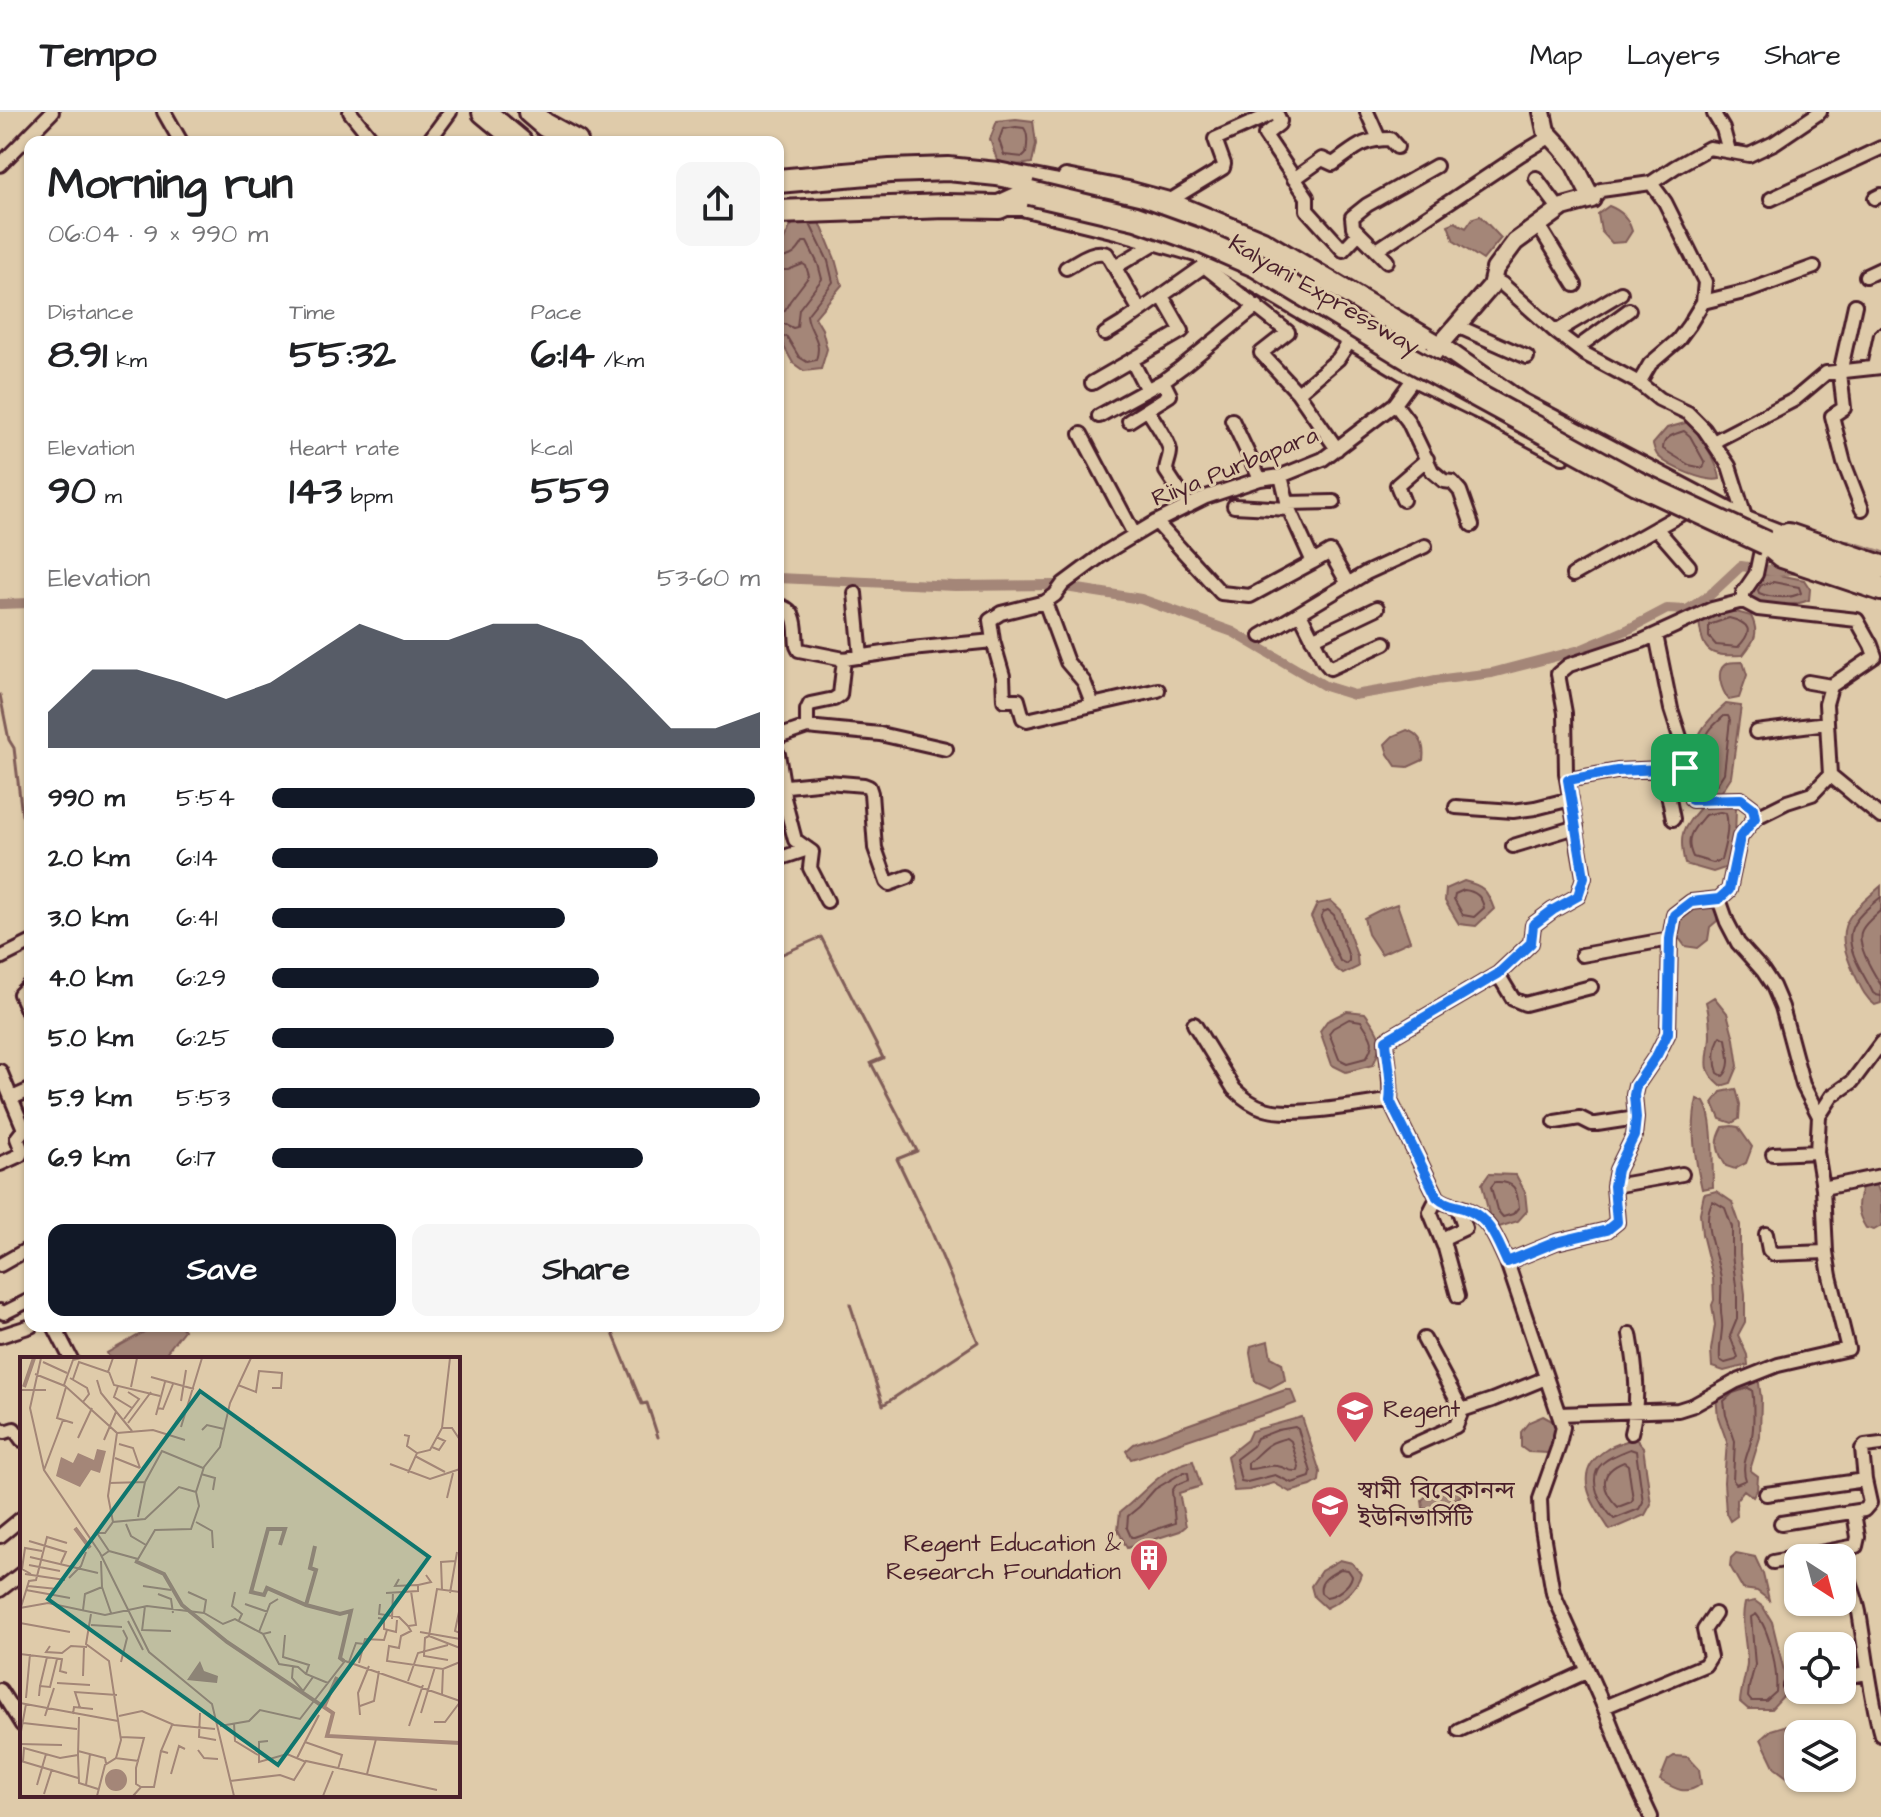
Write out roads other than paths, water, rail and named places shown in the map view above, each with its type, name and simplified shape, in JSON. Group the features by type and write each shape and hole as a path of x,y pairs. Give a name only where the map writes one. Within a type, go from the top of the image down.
{"highway":[{"path":"484,112 513,136"},
{"path":"530,112 565,136"},
{"name":"Kalyani Expressway","path":"784,180 948,169 997,174 1156,212 1224,237 1307,283 1529,417 1768,552"},
{"name":"Kalyani Expressway","path":"784,212 999,207 1030,193 1136,218 1257,266 1410,359 1768,552 1881,567"},
{"path":"1825,559 1881,589"}],"street":[{"path":"28,136 52,112"},
{"path":"164,112 178,136"},
{"path":"350,112 369,136"},
{"path":"432,136 450,112"},
{"path":"1169,201 1223,168 1215,139 1276,112 1279,124 1265,135 1307,197 1307,210 1343,250 1359,233"},
{"path":"1367,112 1379,139"},
{"path":"1542,112 1546,131 1573,162 1592,199"},
{"path":"1716,112 1714,114 1723,129 1729,151"},
{"path":"1414,378 1491,286 1495,269 1515,242 1560,210 1592,199 1601,190 1651,183 1709,148 1749,155 1774,143 1820,112"},
{"path":"1377,250 1551,136"},
{"path":"1294,179 1322,159 1333,164 1362,143 1390,139 1397,147"},
{"path":"0,165 24,141"},
{"path":"1771,199 1881,148"},
{"path":"1387,261 1353,227 1352,217 1436,166"},
{"name":"Kalyani Expressway","path":"997,174 1030,172 1128,190 1169,201 1263,240 1520,401 1746,520 1768,552"},
{"path":"1536,178 1560,210"},
{"path":"1639,383 1650,364 1678,340 1703,302 1705,282 1665,202 1651,183"},
{"name":"Kalyani Expressway","path":"999,207 1022,207 1157,242 1208,262 1414,378 1629,490 1768,552"},
{"path":"1538,225 1575,285"},
{"path":"1115,267 1157,242"},
{"path":"1066,268 1096,252 1107,254 1140,311"},
{"path":"1105,334 1208,262 1288,332 1261,353 1298,393 1337,449"},
{"path":"1703,302 1748,291 1814,267"},
{"path":"1866,276 1881,269"},
{"path":"1493,279 1577,348 1639,383 1659,399 1688,413 1729,466 1746,520"},
{"path":"1556,332 1621,293"},
{"path":"1092,383 1182,331 1162,296"},
{"path":"1855,305 1841,372 1844,408 1832,416 1844,463 1862,509"},
{"path":"1099,416 1163,381 1257,306"},
{"path":"1577,348 1629,310"},
{"path":"1457,326 1527,357"},
{"path":"1713,442 1794,400 1826,373 1878,367 1881,335"},
{"path":"1298,393 1338,359 1350,341"},
{"path":"1132,361 1147,390"},
{"name":"Riiya Purbapara","path":"1054,594 1106,552 1156,522 1206,497 1260,479 1281,476 1323,459 1395,404 1414,378"},
{"path":"1129,421 1170,395 1163,381"},
{"path":"1395,404 1408,421 1432,471 1444,481 1452,482 1460,491 1472,525"},
{"path":"1147,409 1170,451 1166,471 1189,506"},
{"path":"1232,420 1260,479"},
{"path":"1081,434 1134,534"},
{"path":"1403,500 1397,485 1427,459"},
{"path":"1281,476 1288,506 1313,562"},
{"path":"1234,506 1334,502"},
{"path":"1573,575 1681,514"},
{"path":"1156,522 1221,593 1250,596 1330,552 1348,584"},
{"path":"1656,528 1689,566"},
{"path":"1261,636 1348,584 1425,546"},
{"path":"1743,601 1743,593 1768,552"},
{"path":"855,593 861,657"},
{"path":"1093,705 1084,682 1067,662 1054,594 992,617 993,641 1004,681 1004,700 1018,700 1025,719 1030,720 1158,690"},
{"path":"1507,1262 1556,1242 1607,1230 1617,1222 1614,1186 1617,1170 1634,1136 1636,1086 1668,1033 1670,939 1674,915 1691,902 1719,899 1729,890 1740,837 1755,818 1812,794 1830,775 1826,704 1831,686 1875,656 1857,620 1758,609 1743,601 1712,609 1642,641 1569,665 1558,674 1565,713 1568,780 1584,877 1578,896 1533,925 1531,943 1498,974 1386,1040 1390,1101 1440,1200 1479,1215 1495,1235 1559,1414 1563,1427 1561,1437 1541,1491 1541,1522 1553,1593 1651,1817"},
{"path":"784,607 792,612 799,650 844,659 993,641"},
{"path":"1312,639 1377,608"},
{"path":"1300,613 1330,668 1385,643"},
{"path":"1656,635 1671,709 1686,756 1685,768 1692,800 1741,799 1753,808 1755,818"},
{"path":"807,727 808,706 840,695 844,659"},
{"path":"1808,682 1831,686"},
{"path":"1756,732 1827,723"},
{"path":"784,735 807,727 880,734 946,749"},
{"path":"1568,780 1617,771 1685,768"},
{"path":"1663,769 1673,819"},
{"path":"1830,775 1881,817"},
{"path":"784,784 827,782 868,786 875,848 887,882 889,884 908,877"},
{"path":"784,798 795,840 812,855 810,868 827,901"},
{"path":"1456,807 1513,811 1571,799"},
{"path":"1513,846 1576,827"},
{"path":"784,857 808,849"},
{"path":"1719,899 1738,943 1773,986 1782,1007 1803,1085 1819,1116"},
{"path":"1582,955 1670,939"},
{"path":"0,958 24,949"},
{"path":"1498,974 1513,999 1525,1004 1591,987"},
{"path":"1194,1024 1234,1089 1243,1098 1267,1110 1288,1112 1390,1101"},
{"path":"1559,1414 1678,1410 1778,1365 1848,1349 1826,1252 1823,1188 1817,1152 1819,1116 1832,1096 1852,1082 1881,1043"},
{"path":"0,1071 24,1129 17,1138 22,1153 0,1164"},
{"path":"12,1098 24,1093"},
{"path":"1555,1122 1575,1117 1597,1124 1636,1118"},
{"path":"1773,1154 1817,1152"},
{"path":"1614,1186 1682,1174"},
{"path":"1823,1188 1881,1176"},
{"path":"1440,1200 1430,1212 1444,1246 1458,1296"},
{"path":"1444,1246 1446,1237 1465,1228 1457,1206"},
{"path":"1766,1234 1769,1250 1774,1254 1826,1252"},
{"path":"0,1265 24,1251"},
{"path":"0,1311 4,1313 24,1303"},
{"path":"0,1336 24,1328"},
{"path":"57,1332 70,1357"},
{"path":"1630,1334 1636,1365 1637,1410 1631,1433"},
{"path":"1407,1448 1456,1426 1462,1410 1424,1339"},
{"path":"1462,1410 1546,1378"},
{"path":"0,1429 5,1432 14,1429 20,1437"},
{"path":"1781,1523 1864,1510 1870,1503 1862,1449 1881,1444"},
{"path":"1766,1494 1865,1480"},
{"path":"1854,1513 1858,1537 1856,1546"},
{"path":"0,1536 20,1520"},
{"path":"1773,1562 1784,1561"},
{"path":"0,1590 20,1575"},
{"path":"1856,1603 1873,1706 1881,1735"},
{"path":"1604,1707 1705,1665 1710,1657 1704,1630 1715,1614"},
{"path":"1459,1730 1588,1671"},
{"path":"1856,1675 1868,1673"},
{"path":"0,1690 20,1722"}],"water":[{"path":"997,121 1033,121 1036,144 1032,163 1014,164 997,160 990,139"},
{"path":"1609,206 1621,213 1630,226 1632,231 1625,242 1612,243 1601,231 1598,214"},
{"path":"802,215 817,215 842,285 815,317 827,349 821,369 804,371 793,363 784,347 784,240 790,227"},
{"path":"1480,216 1501,238 1483,260 1454,241 1448,225 1455,222 1466,228 1473,218"},
{"path":"1689,422 1708,449 1720,479 1706,479 1688,473 1670,465 1656,453 1653,444 1667,428"},
{"path":"1774,574 1804,580 1810,589 1809,600 1781,605 1754,601 1747,591 1757,575"},
{"path":"1729,610 1751,616 1754,622 1754,637 1743,655 1716,654 1703,641 1699,621"},
{"path":"1743,662 1747,675 1739,698 1729,700 1722,686 1721,670 1728,663"},
{"path":"1726,704 1741,706 1731,777 1720,794 1702,792 1696,752 1699,734"},
{"path":"1407,730 1421,742 1423,760 1408,767 1396,766 1385,744 1393,736"},
{"path":"1720,804 1736,806 1735,839 1728,867 1713,872 1685,864 1683,832 1701,807"},
{"path":"1464,881 1484,890 1494,909 1476,926 1459,924 1445,901 1446,889"},
{"path":"1881,886 1881,1003 1875,1005 1865,995 1847,957 1844,933 1851,915"},
{"path":"1331,901 1341,910 1357,956 1358,967 1343,974 1334,967 1311,917 1317,904"},
{"path":"1397,904 1410,941 1381,954 1368,934 1364,918"},
{"path":"1704,907 1719,909 1717,921 1710,927 1708,940 1698,948 1685,946 1676,934 1680,918"},
{"path":"1714,997 1727,1013 1738,1066 1731,1083 1721,1086 1710,1074 1707,1063 1710,1032 1706,1002"},
{"path":"1347,1011 1365,1013 1380,1043 1373,1065 1346,1072 1332,1065 1320,1031 1327,1021"},
{"path":"1736,1089 1740,1104 1739,1119 1732,1123 1720,1119 1713,1103 1721,1092"},
{"path":"1697,1099 1704,1102 1708,1110 1712,1143 1713,1187 1702,1189 1694,1144"},
{"path":"1723,1127 1738,1127 1752,1147 1746,1163 1735,1169 1726,1166 1718,1147"},
{"path":"1489,1174 1516,1175 1525,1192 1527,1211 1518,1221 1499,1227 1489,1214 1482,1184"},
{"path":"1863,1185 1877,1186 1881,1197 1881,1226 1874,1230 1866,1228 1860,1217 1858,1202"},
{"path":"1716,1191 1732,1202 1740,1225 1745,1294 1745,1322 1738,1335 1748,1365 1724,1371 1712,1367 1715,1325 1713,1278 1700,1213 1704,1194"},
{"path":"144,1332 182,1332 163,1357 109,1357 107,1353"},
{"path":"1268,1341 1271,1357 1282,1363 1285,1380 1270,1388 1255,1381 1250,1353 1251,1346"},
{"path":"1758,1376 1760,1437 1750,1470 1758,1476 1757,1490 1753,1497 1744,1490 1736,1500 1737,1516 1730,1521 1726,1513 1724,1482 1727,1442 1718,1417 1716,1396"},
{"path":"1291,1390 1296,1403 1131,1459 1126,1451 1134,1444"},
{"path":"1543,1416 1554,1422 1558,1437 1548,1453 1528,1452 1521,1447 1521,1432 1529,1422"},
{"path":"1302,1417 1320,1472 1319,1481 1290,1492 1274,1483 1234,1491 1227,1456 1247,1440 1251,1431"},
{"path":"1635,1438 1643,1447 1651,1504 1645,1515 1610,1530 1591,1499 1587,1478 1589,1468 1606,1450"},
{"path":"1193,1461 1201,1486 1179,1493 1186,1526 1180,1531 1127,1548 1118,1530 1120,1512 1162,1475"},
{"path":"1452,1483 1461,1487 1462,1495 1430,1511 1423,1508 1422,1500 1432,1491"},
{"path":"1736,1553 1755,1557 1769,1600 1757,1591 1743,1589 1730,1566 1731,1558"},
{"path":"1340,1560 1352,1563 1361,1574 1356,1586 1347,1595 1326,1608 1314,1597 1311,1586 1321,1571"},
{"path":"1755,1601 1763,1607 1772,1622 1784,1671 1784,1695 1771,1709 1748,1709 1740,1702 1747,1663 1743,1625 1745,1603"},
{"path":"1784,1726 1784,1775 1775,1768 1761,1739 1771,1730"},
{"path":"1674,1756 1688,1757 1699,1769 1701,1784 1685,1790 1660,1780 1668,1760"}],"waterway":[{"path":"1848,545 1881,555"},
{"path":"784,578 955,586 1053,585 1141,599 1233,632 1325,686 1354,695 1492,673 1580,650 1667,609 1687,610 1710,595 1741,566 1777,571 1802,569"},
{"path":"0,604 24,603"},
{"path":"0,695 9,740 14,748 24,818"},
{"path":"784,953 821,937 883,1058 871,1063 917,1151 897,1159 978,1342 883,1405 850,1304"},
{"path":"612,1332 642,1404 647,1403 658,1437"}],"place":[{"name":"Regent","path":"1355,1444"},
{"name":"স্বামী বিবেকানন্দ ইউনিভার্সিটি","path":"1330,1539"},
{"name":"Regent Education & Research Foundation","path":"1149,1592"}]}
